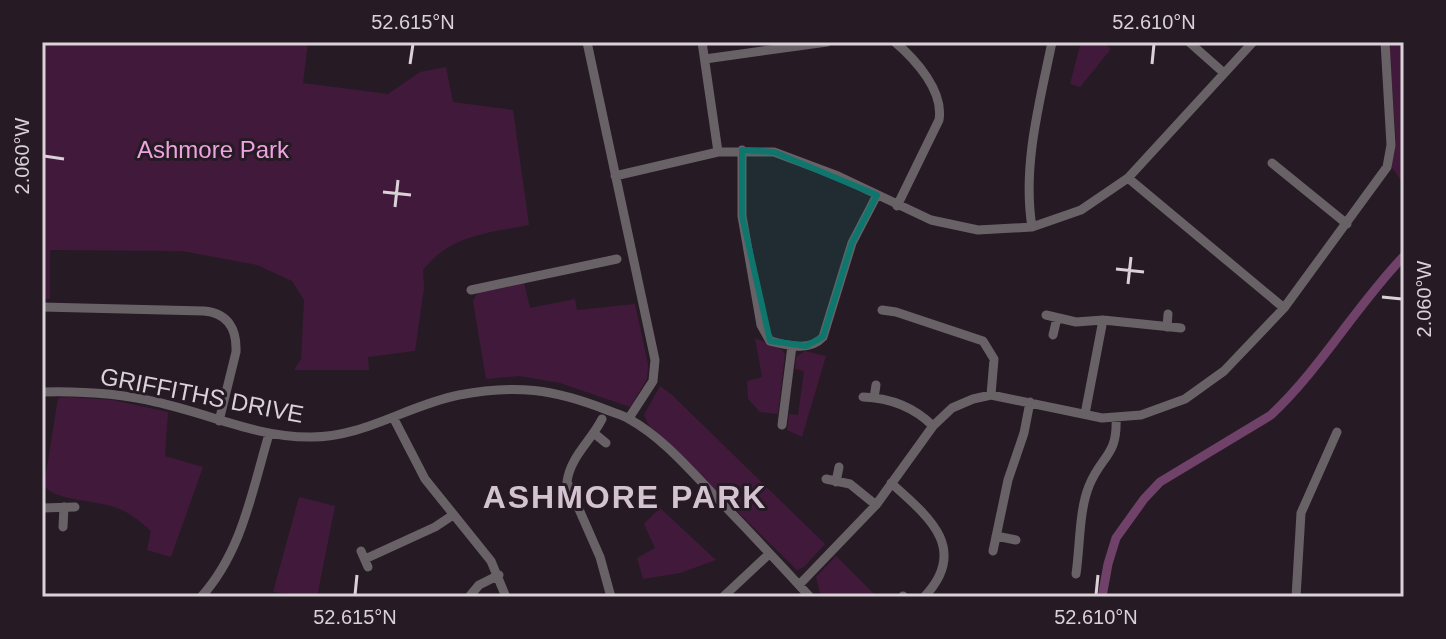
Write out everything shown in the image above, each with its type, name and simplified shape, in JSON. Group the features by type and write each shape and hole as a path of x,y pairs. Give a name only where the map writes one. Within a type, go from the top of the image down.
{"street":[{"path":"587,42 655,360 653,381 629,418"},
{"path":"702,42 718,152"},
{"path":"705,59 827,42"},
{"path":"895,42 939,96 941,109 939,120 897,206"},
{"path":"1032,227 1028,174 1052,42"},
{"path":"1189,42 1224,73"},
{"path":"615,176 718,152 774,152 838,176 931,220 994,231 1032,227 1081,210 1128,178 1253,42"},
{"path":"799,585 876,505 933,426 952,408 991,395 1085,414 1116,417 1141,415 1185,399 1224,371 1284,308 1387,167 1391,156 1385,42"},
{"path":"742,150 742,216 761,325 770,341 812,346 823,337 852,243 877,195"},
{"path":"1272,163 1347,224"},
{"path":"1128,178 1284,308"},
{"path":"471,290 617,259"},
{"path":"896,312 897,300"},
{"path":"42,307 204,311 224,317 231,325 236,352 219,421"},
{"path":"882,310 983,341 994,359 991,395"},
{"path":"1167,327 1168,314"},
{"path":"1053,335 1051,316 1076,322 1103,320 1181,328"},
{"path":"1085,414 1103,320"},
{"path":"782,425 792,346"},
{"path":"874,398 876,385"},
{"name":"GRIFFITHS DRIVE","path":"42,392 113,394 158,402 269,434 313,438 394,419 435,401 505,388 536,389 567,395 629,418 687,467 810,597"},
{"path":"863,397 917,410 933,426"},
{"path":"993,551 1008,480 1024,433 1030,402"},
{"path":"1076,574 1088,487 1114,447 1116,417"},
{"path":"394,419 425,479 481,547 499,575 506,597"},
{"path":"602,419 595,434 574,459 568,470 567,482 600,557 611,597"},
{"path":"1296,597 1301,513 1337,432"},
{"path":"201,597 233,552 269,434"},
{"path":"595,434 606,443"},
{"path":"839,467 831,481 850,484 876,505"},
{"path":"891,483 936,526 944,548 942,572 924,597"},
{"path":"63,527 64,507"},
{"path":"42,508 75,507"},
{"path":"365,559 435,527 453,515"},
{"path":"996,536 1016,540"},
{"path":"723,597 769,554"},
{"path":"1065,559 1078,561"},
{"path":"469,597 479,585 499,575"}],"highlighted area":[{"path":"742,150 774,152 877,195 852,243 823,337 806,346 770,341 742,216"}],"green space":[{"name":"Ashmore Park","path":"42,42 308,42 303,83 388,94 420,72 446,67 453,102 513,110 529,225 471,237 434,258 423,270 424,288 415,351 368,357 369,370 294,370 301,359 304,300 292,281 257,265 182,251 50,250 50,299 42,299"},
{"path":"1081,42 1103,42 1111,49 1080,87 1070,84"},
{"path":"1389,42 1404,42 1404,185 1391,166 1396,142"},
{"path":"524,282 530,308 575,299 577,310 635,304 648,364 647,379 630,407 560,383 519,376 486,379 473,301 478,292"},
{"path":"755,338 781,349 785,354 778,414 760,412 748,399 747,381 762,377"},
{"path":"805,351 826,356 802,437 787,430 789,414 798,415 804,371 795,369 796,357"},
{"path":"660,386 825,544 804,567 797,570 648,424 644,415"},
{"path":"58,398 113,400 168,412 165,456 203,467 171,557 147,550 151,531 128,513 104,504 60,495 44,486"},
{"path":"299,497 335,506 317,597 273,592"},
{"path":"660,508 716,560 680,573 643,579 637,558 655,548 644,524"},
{"path":"836,556 877,597 821,597 816,577"}],"waterway":[{"path":"1102,597 1116,538 1144,499 1160,482 1271,415 1306,377 1404,256"}],"district":[{"name":"ASHMORE PARK","path":"625,497"}]}
